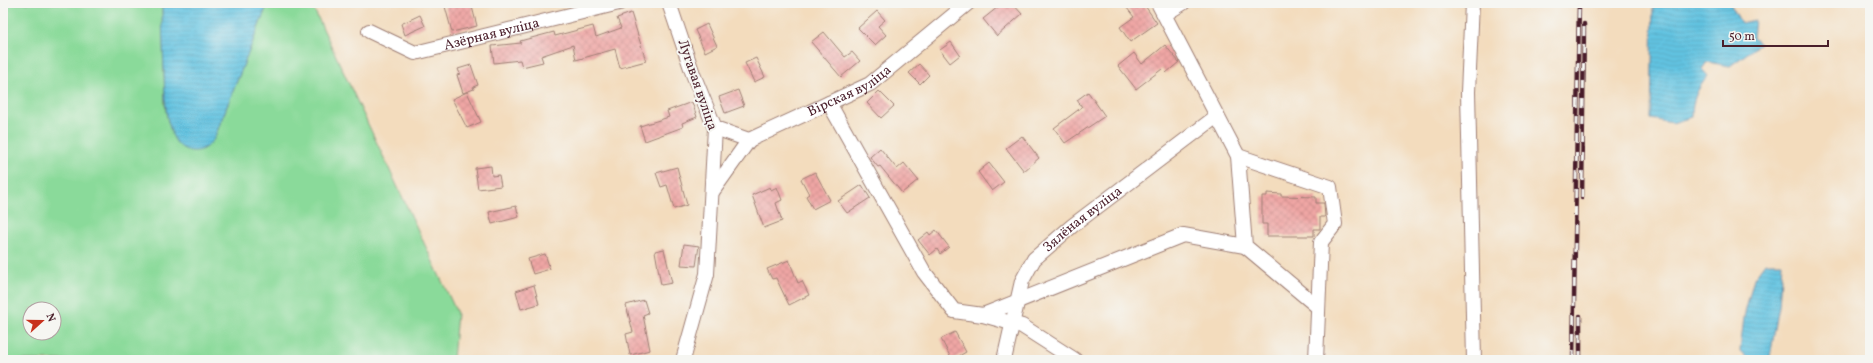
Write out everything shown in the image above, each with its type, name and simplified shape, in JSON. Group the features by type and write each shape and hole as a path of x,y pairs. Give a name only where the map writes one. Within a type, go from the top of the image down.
{"street":[{"name":"Азёрная вуліца","path":"369,31 415,53 619,3"},
{"name":"Лугавая вуліца","path":"669,3 693,74 716,128 707,274 683,360"},
{"name":"Вірская вуліца","path":"749,140 870,84 968,3"},
{"path":"1183,3 1162,9 1238,156 1245,246"},
{"path":"1472,3 1468,92 1474,360"},
{"path":"829,104 924,272 954,311 983,315 1022,326 1075,360"},
{"name":"Зялёная вуліца","path":"1004,360 1022,280 1034,259 1072,226 1217,116"},
{"path":"712,192 749,140 716,128"},
{"path":"1238,156 1330,187 1335,224 1321,242 1316,360"},
{"path":"983,315 1183,235 1245,246 1318,306"}],"green space":[{"path":"3,3 162,3 165,104 168,122 214,139 268,3 311,3 457,313 453,360 3,360"}],"water":[{"path":"162,3 268,3 214,139 199,151 188,150 179,146 173,137 169,126 165,95"},
{"path":"1653,3 1730,3 1741,23 1755,20 1753,38 1760,44 1730,66 1707,62 1702,69 1708,76 1696,95 1692,117 1672,123 1651,119"},
{"path":"1765,263 1782,263 1779,306 1770,357 1746,357 1740,351 1744,317 1754,278"}],"building":[{"path":"444,3 471,3 477,26 452,32"},
{"path":"1003,3 1012,3 1022,14 997,36 983,19"},
{"path":"1123,3 1143,3 1157,23 1130,42 1120,27 1134,17"},
{"path":"877,11 885,20 878,26 886,35 875,45 858,28"},
{"path":"631,13 646,61 620,68 615,49 576,60 573,45 541,56 543,62 522,67 520,60 494,63 492,46 521,43 520,41 554,32 555,36 593,26 596,37 621,28 617,18"},
{"path":"420,15 425,26 405,35 401,24"},
{"path":"707,24 717,46 705,52 695,30"},
{"path":"824,32 845,57 852,52 860,61 841,77 811,42"},
{"path":"951,42 960,55 950,63 940,50"},
{"path":"1165,45 1179,62 1166,73 1162,69 1136,89 1118,66 1134,53 1142,64"},
{"path":"756,58 765,77 754,82 745,63"},
{"path":"919,64 929,75 920,84 909,73"},
{"path":"471,65 478,85 473,87 474,89 463,93 457,75 460,74 458,69"},
{"path":"738,90 744,106 725,113 719,97"},
{"path":"879,91 894,106 881,118 867,103"},
{"path":"467,92 481,122 467,128 452,99"},
{"path":"1088,92 1105,116 1065,143 1054,128 1082,107 1077,100"},
{"path":"692,102 697,117 682,123 683,127 645,141 640,126 669,117 667,111"},
{"path":"1022,136 1039,158 1024,171 1006,148"},
{"path":"880,148 897,169 904,163 918,180 902,193 880,166 878,167 870,157"},
{"path":"989,163 1004,182 992,191 978,172"},
{"path":"491,166 492,176 499,175 501,186 478,189 475,168"},
{"path":"677,167 687,205 674,209 667,185 661,187 656,173"},
{"path":"815,172 830,200 813,209 806,196 809,194 801,179"},
{"path":"862,185 870,198 847,213 838,201"},
{"path":"770,187 771,190 777,187 782,200 776,203 782,221 764,228 752,195"},
{"path":"1267,193 1281,194 1281,196 1316,197 1316,203 1324,203 1325,217 1320,217 1320,229 1314,229 1314,236 1267,236 1267,224 1262,224 1262,196 1267,196"},
{"path":"516,206 519,217 492,224 489,212"},
{"path":"936,230 949,247 940,254 937,249 930,255 918,240 928,232 930,235"},
{"path":"684,244 699,246 696,266 681,265"},
{"path":"664,249 672,283 661,285 655,251"},
{"path":"545,254 550,269 533,274 528,259"},
{"path":"789,260 798,283 802,281 809,295 789,305 776,278 772,279 767,269"},
{"path":"534,285 539,304 521,309 516,291"},
{"path":"644,300 648,313 643,315 650,350 630,355 626,334 633,332 626,305"},
{"path":"955,332 966,352 952,360 941,339"}],"railway":[{"path":"1573,360 1579,3"},
{"path":"1582,198 1584,24"},
{"path":"1580,316 1580,360"}]}
